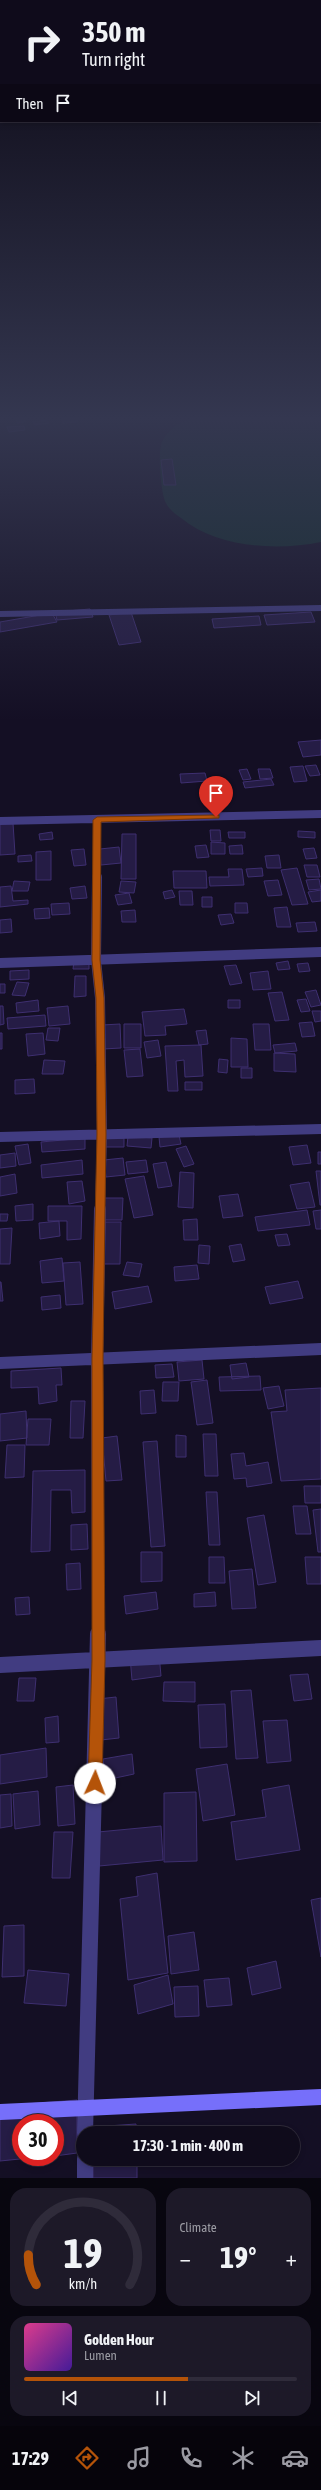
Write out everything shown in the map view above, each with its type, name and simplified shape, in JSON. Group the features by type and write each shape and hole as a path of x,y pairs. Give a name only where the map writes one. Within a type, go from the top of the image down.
{"street":[{"path":"0,614 321,608"},
{"path":"0,821 321,814"},
{"path":"85,2126 98,1660 98,1358 102,1134 100,998 96,960 97,820"},
{"path":"0,963 321,952"},
{"path":"0,1137 321,1129"},
{"path":"0,1363 321,1349"},
{"path":"0,1665 321,1648"},
{"path":"0,2112 321,2097"},
{"path":"85,2166 85,2178"}],"green space":[{"path":"181,518 321,518 321,542 286,546 248,545 212,536 196,528"}],"building":[{"path":"90,609 93,617 57,620 55,612"},
{"path":"131,612 141,642 119,645 109,615"},
{"path":"311,612 315,622 267,625 264,615"},
{"path":"52,613 57,622 0,632 0,622"},
{"path":"259,616 261,625 214,628 212,619"},
{"path":"321,740 321,755 303,757 298,742"},
{"path":"316,765 320,775 310,776 305,766"},
{"path":"303,766 307,781 294,782 290,767"},
{"path":"247,769 251,779 243,780 239,770"},
{"path":"258,769 270,769 273,778 260,779"},
{"path":"205,773 207,781 181,783 180,774"},
{"path":"271,779 274,785 245,788 243,782"},
{"path":"13,823 15,854 0,855 0,824"},
{"path":"210,830 220,830 221,841 211,841"},
{"path":"298,831 315,832 315,838 298,837"},
{"path":"52,832 53,839 40,840 39,834"},
{"path":"228,832 245,832 245,838 229,838"},
{"path":"122,834 136,834 136,879 121,879"},
{"path":"211,842 225,843 225,854 211,854"},
{"path":"206,845 209,857 197,858 195,846"},
{"path":"242,845 243,854 230,854 229,846"},
{"path":"119,847 121,863 101,865 100,849"},
{"path":"314,848 317,858 306,859 303,849"},
{"path":"84,849 86,865 74,866 71,850"},
{"path":"51,851 51,880 36,880 36,852"},
{"path":"31,855 32,861 18,862 18,856"},
{"path":"279,855 281,868 267,868 265,856"},
{"path":"304,865 317,865 320,877 307,877"},
{"path":"262,868 263,876 248,877 246,869"},
{"path":"297,868 308,904 292,905 281,870"},
{"path":"228,869 242,869 244,885 210,886 209,877 229,877"},
{"path":"173,871 206,871 207,888 174,888"},
{"path":"319,879 321,889 309,890 306,880"},
{"path":"278,880 282,895 268,896 264,881"},
{"path":"14,881 30,882 28,891 12,891"},
{"path":"121,881 136,882 134,893 119,892"},
{"path":"11,886 13,901 28,900 28,904 0,907 0,887"},
{"path":"85,886 87,898 72,899 70,888"},
{"path":"172,890 175,897 165,899 163,892"},
{"path":"321,890 321,901 312,902 308,892"},
{"path":"179,891 192,891 193,905 180,905"},
{"path":"129,893 132,903 118,905 115,895"},
{"path":"202,897 212,897 212,907 202,907"},
{"path":"69,903 70,914 52,915 51,904"},
{"path":"235,903 247,903 248,913 235,913"},
{"path":"287,907 291,927 277,927 274,908"},
{"path":"49,908 50,918 35,919 34,909"},
{"path":"135,910 136,922 122,922 121,911"},
{"path":"231,914 234,923 221,925 218,915"},
{"path":"11,919 12,932 0,933 0,920"},
{"path":"315,922 317,931 298,932 296,923"},
{"path":"74,961 89,961 89,969 73,969"},
{"path":"288,961 290,969 278,970 276,963"},
{"path":"308,963 310,971 299,972 297,964"},
{"path":"236,965 242,983 230,985 224,966"},
{"path":"29,970 29,979 10,980 10,971"},
{"path":"268,971 271,989 253,990 250,973"},
{"path":"75,976 86,976 86,996 74,997"},
{"path":"17,982 29,983 25,996 12,995"},
{"path":"0,984 5,984 5,993 0,993"},
{"path":"316,990 321,1005 311,1007 305,992"},
{"path":"282,992 289,1020 275,1021 268,993"},
{"path":"306,999 310,1011 301,1012 297,1000"},
{"path":"38,1000 39,1011 17,1013 16,1003"},
{"path":"228,1000 240,1000 240,1008 228,1008"},
{"path":"0,1006 3,1006 4,1024 0,1025"},
{"path":"68,1006 70,1024 49,1026 47,1008"},
{"path":"184,1009 187,1024 165,1026 166,1035 145,1036 142,1012"},
{"path":"312,1011 321,1011 321,1021 315,1022"},
{"path":"45,1015 46,1026 8,1029 7,1018"},
{"path":"312,1022 315,1036 302,1037 299,1023"},
{"path":"120,1024 121,1048 103,1049 102,1025"},
{"path":"124,1024 141,1024 141,1048 124,1048"},
{"path":"253,1024 269,1024 271,1050 255,1050"},
{"path":"48,1028 60,1028 58,1041 46,1040"},
{"path":"206,1030 208,1044 199,1045 196,1031"},
{"path":"0,1033 2,1033 2,1049 0,1049"},
{"path":"43,1033 45,1054 28,1056 26,1034"},
{"path":"231,1038 247,1039 248,1067 231,1067"},
{"path":"158,1040 161,1056 147,1058 144,1042"},
{"path":"295,1043 297,1051 275,1053 273,1045"},
{"path":"201,1045 203,1076 185,1077 184,1060 176,1061 178,1091 168,1091 165,1046"},
{"path":"140,1049 143,1076 127,1077 124,1050"},
{"path":"274,1053 295,1054 296,1072 274,1071"},
{"path":"219,1059 228,1060 227,1073 218,1072"},
{"path":"44,1060 65,1061 63,1074 42,1074"},
{"path":"241,1068 252,1068 252,1078 241,1078"},
{"path":"34,1079 35,1093 15,1094 15,1080"},
{"path":"185,1082 202,1082 202,1090 185,1090"},
{"path":"179,1135 181,1144 160,1147 159,1137"},
{"path":"128,1136 152,1138 151,1148 127,1146"},
{"path":"85,1138 85,1149 42,1152 41,1142"},
{"path":"106,1138 124,1138 124,1147 105,1147"},
{"path":"28,1144 31,1163 19,1165 15,1146"},
{"path":"307,1145 311,1163 293,1165 289,1147"},
{"path":"186,1146 194,1164 184,1167 176,1149"},
{"path":"318,1152 321,1152 321,1164 318,1164"},
{"path":"15,1153 16,1166 0,1168 0,1155"},
{"path":"123,1158 125,1175 106,1177 104,1160"},
{"path":"82,1160 83,1174 42,1178 41,1165"},
{"path":"146,1160 148,1172 128,1174 126,1162"},
{"path":"166,1162 172,1186 158,1188 153,1164"},
{"path":"316,1171 321,1171 321,1205 320,1205"},
{"path":"180,1172 194,1173 193,1208 178,1207"},
{"path":"15,1174 17,1193 0,1196 0,1177"},
{"path":"144,1176 153,1215 134,1218 125,1179"},
{"path":"82,1181 85,1201 69,1204 67,1182"},
{"path":"309,1182 315,1207 297,1209 290,1185"},
{"path":"238,1194 243,1216 223,1218 219,1196"},
{"path":"103,1198 123,1198 122,1220 102,1220"},
{"path":"33,1204 33,1220 16,1221 15,1206"},
{"path":"48,1206 82,1206 81,1239 67,1240 67,1221 48,1221"},
{"path":"307,1210 310,1225 258,1231 255,1217"},
{"path":"321,1210 321,1229 316,1229 313,1211"},
{"path":"0,1214 8,1214 7,1221 0,1221"},
{"path":"197,1219 198,1240 184,1240 183,1220"},
{"path":"59,1221 60,1236 40,1239 39,1223"},
{"path":"103,1222 121,1222 120,1264 101,1264"},
{"path":"12,1228 10,1264 0,1264 0,1229"},
{"path":"287,1234 290,1245 278,1246 275,1235"},
{"path":"241,1244 245,1260 233,1262 229,1246"},
{"path":"199,1245 210,1246 209,1264 198,1263"},
{"path":"62,1258 64,1281 42,1283 40,1261"},
{"path":"80,1262 83,1304 66,1305 63,1263"},
{"path":"127,1262 142,1264 139,1277 123,1275"},
{"path":"197,1265 199,1279 175,1281 174,1267"},
{"path":"298,1281 303,1298 270,1304 265,1287"},
{"path":"1,1282 3,1301 0,1301"},
{"path":"148,1286 152,1302 115,1309 112,1292"},
{"path":"60,1295 61,1308 42,1310 41,1297"},
{"path":"202,1360 204,1379 179,1381 177,1362"},
{"path":"246,1363 249,1377 232,1379 230,1365"},
{"path":"172,1364 174,1377 156,1378 155,1365"},
{"path":"61,1368 62,1385 56,1385 57,1401 39,1404 38,1387 11,1388 11,1371"},
{"path":"260,1376 261,1390 220,1391 219,1377"},
{"path":"207,1380 213,1423 197,1425 191,1382"},
{"path":"163,1382 179,1382 178,1401 162,1401"},
{"path":"279,1386 284,1406 268,1409 263,1388"},
{"path":"321,1388 321,1479 281,1481 271,1412 287,1411 285,1390"},
{"path":"154,1390 156,1413 141,1414 140,1391"},
{"path":"71,1401 85,1401 83,1438 70,1438"},
{"path":"26,1411 27,1438 0,1441 0,1414"},
{"path":"28,1419 51,1419 49,1445 26,1445"},
{"path":"203,1434 216,1434 218,1476 205,1476"},
{"path":"176,1435 186,1436 186,1457 176,1457"},
{"path":"117,1436 122,1480 106,1481 102,1438"},
{"path":"157,1441 165,1546 151,1547 143,1442"},
{"path":"7,1445 25,1445 24,1477 5,1478"},
{"path":"244,1453 246,1466 268,1462 272,1483 247,1487 246,1478 234,1479 231,1454"},
{"path":"85,1470 85,1512 72,1513 71,1490 51,1490 50,1551 31,1552 33,1471"},
{"path":"304,1486 321,1486 321,1503 305,1503"},
{"path":"206,1492 217,1492 220,1545 209,1545"},
{"path":"293,1506 307,1506 311,1534 296,1534"},
{"path":"321,1509 321,1552 318,1552 313,1510"},
{"path":"264,1515 276,1582 258,1585 247,1518"},
{"path":"87,1524 88,1549 71,1550 71,1525"},
{"path":"141,1552 162,1552 162,1581 141,1582"},
{"path":"209,1557 224,1557 225,1583 209,1583"},
{"path":"305,1557 321,1557 321,1584 307,1584"},
{"path":"80,1563 81,1589 67,1590 66,1564"},
{"path":"252,1569 256,1608 232,1609 229,1571"},
{"path":"156,1592 158,1609 126,1614 124,1596"},
{"path":"215,1592 216,1606 194,1607 194,1594"},
{"path":"29,1597 30,1614 16,1615 15,1598"},
{"path":"159,1654 161,1676 132,1680 130,1657"},
{"path":"308,1674 312,1699 294,1701 290,1675"},
{"path":"19,1678 36,1678 34,1701 17,1701"},
{"path":"164,1682 195,1682 195,1702 163,1701"},
{"path":"251,1690 258,1758 236,1759 231,1691"},
{"path":"116,1697 119,1738 101,1740 98,1699"},
{"path":"225,1704 227,1747 200,1748 198,1705"},
{"path":"58,1716 59,1742 46,1743 45,1718"},
{"path":"287,1720 291,1761 267,1763 263,1721"},
{"path":"46,1748 47,1777 0,1784 0,1755"},
{"path":"132,1754 134,1774 106,1780 103,1759"},
{"path":"227,1764 235,1815 203,1821 196,1769"},
{"path":"73,1785 75,1824 58,1826 56,1787"},
{"path":"289,1785 300,1850 236,1860 231,1822 266,1817 262,1790"},
{"path":"38,1791 40,1825 15,1829 13,1794"},
{"path":"196,1792 197,1861 164,1862 164,1793"},
{"path":"11,1794 12,1826 0,1828 0,1795"},
{"path":"161,1826 163,1860 99,1866 98,1832"},
{"path":"54,1832 73,1832 70,1878 52,1878"},
{"path":"157,1873 168,1973 128,1980 120,1899 138,1896 136,1877"},
{"path":"321,1898 321,1957 311,1900"},
{"path":"24,1925 24,1976 2,1977 4,1926"},
{"path":"194,1932 199,1970 171,1974 168,1936"},
{"path":"276,1961 281,1988 252,1995 247,1968"},
{"path":"28,1970 69,1974 66,2006 24,2003"},
{"path":"168,1975 173,2004 138,2014 134,1985"},
{"path":"229,1978 232,2005 207,2007 204,1980"},
{"path":"198,1986 199,2016 175,2017 174,1987"},
{"path":"77,2100 76,2153 64,2155 64,2114 12,2114 12,2160 0,2161 0,2106"},
{"path":"136,2124 136,2126 107,2126"},
{"path":"93,2166 137,2166 137,2178 93,2178"}],"route":[{"path":"95,1783 98,1660 98,1358 102,1134 100,998 96,960 97,820 216,817"}]}
